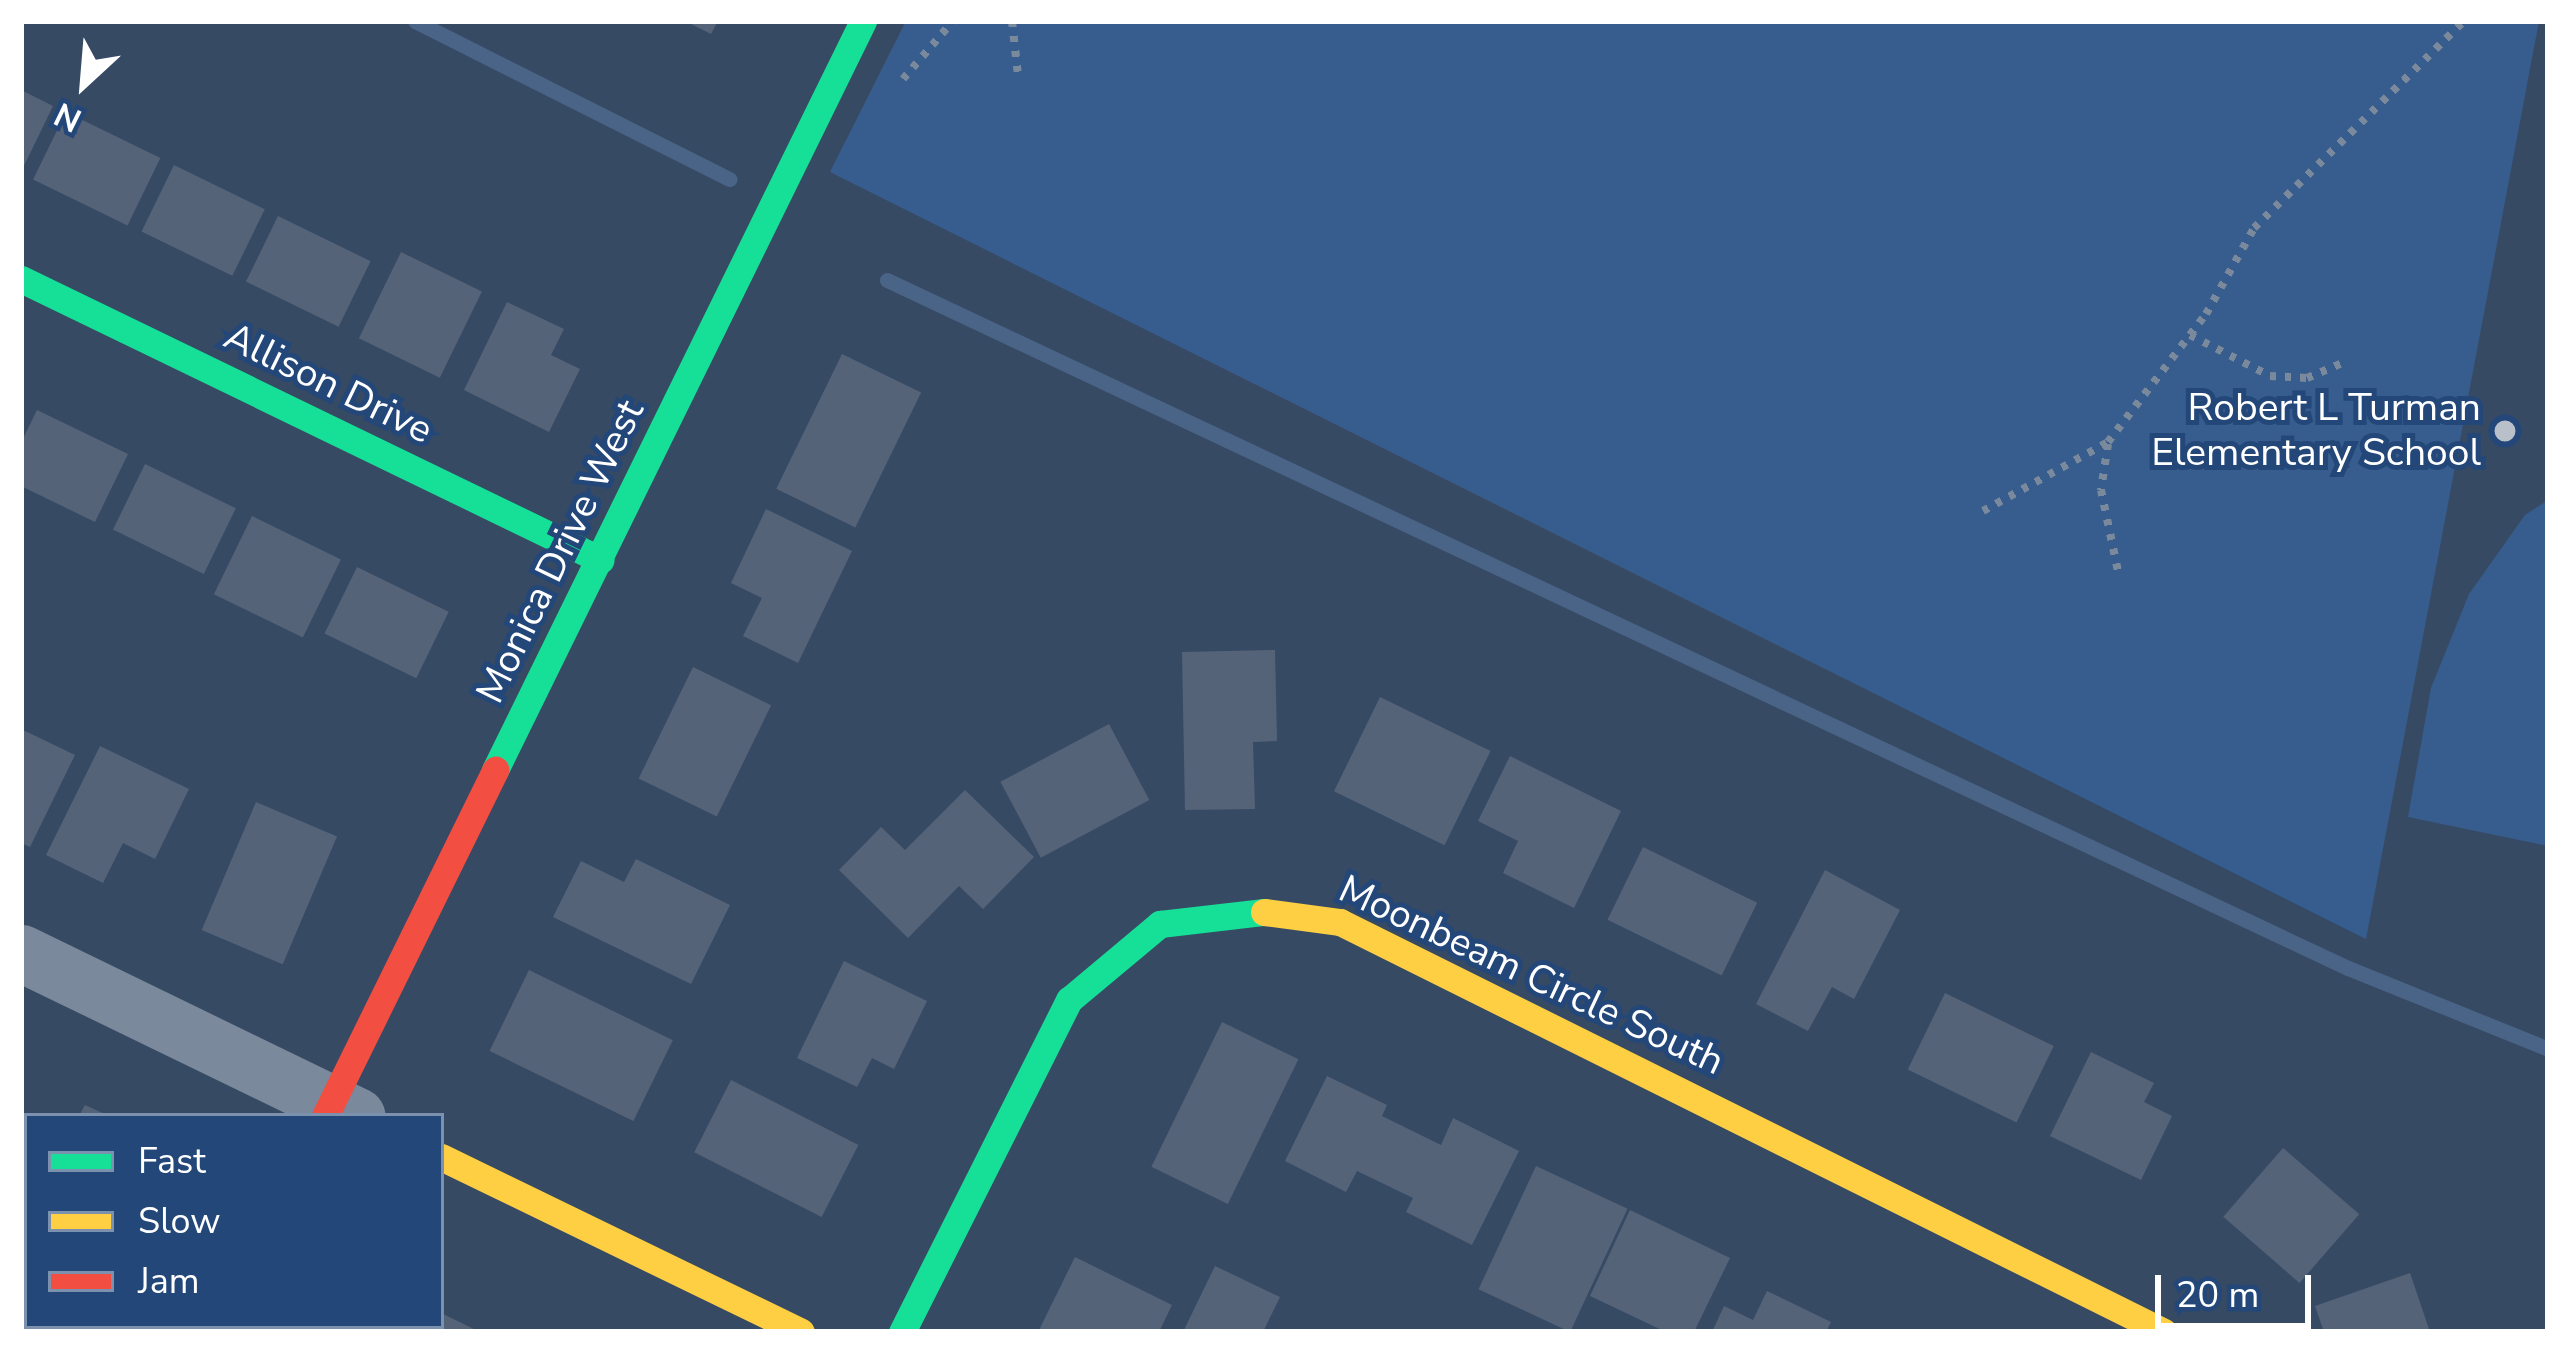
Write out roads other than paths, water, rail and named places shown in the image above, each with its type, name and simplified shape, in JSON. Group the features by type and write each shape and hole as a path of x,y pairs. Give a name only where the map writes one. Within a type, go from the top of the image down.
{"street":[{"name":"Monica Drive West","path":"337,1112 863,21"},
{"name":"Allison Drive","path":"21,279 602,560"},
{"name":"Moonbeam Circle South","path":"902,1332 1040,1045 1069,1000 1160,924 1286,909 1340,922 2164,1332"},
{"path":"21,953 337,1112"},
{"path":"444,1158 801,1332"}],"waterway":[{"path":"415,21 729,179"},
{"path":"887,280 2348,968 2548,1049"}],"place":[{"name":"Robert L Turman Elementary School","path":"2505,431"}]}
